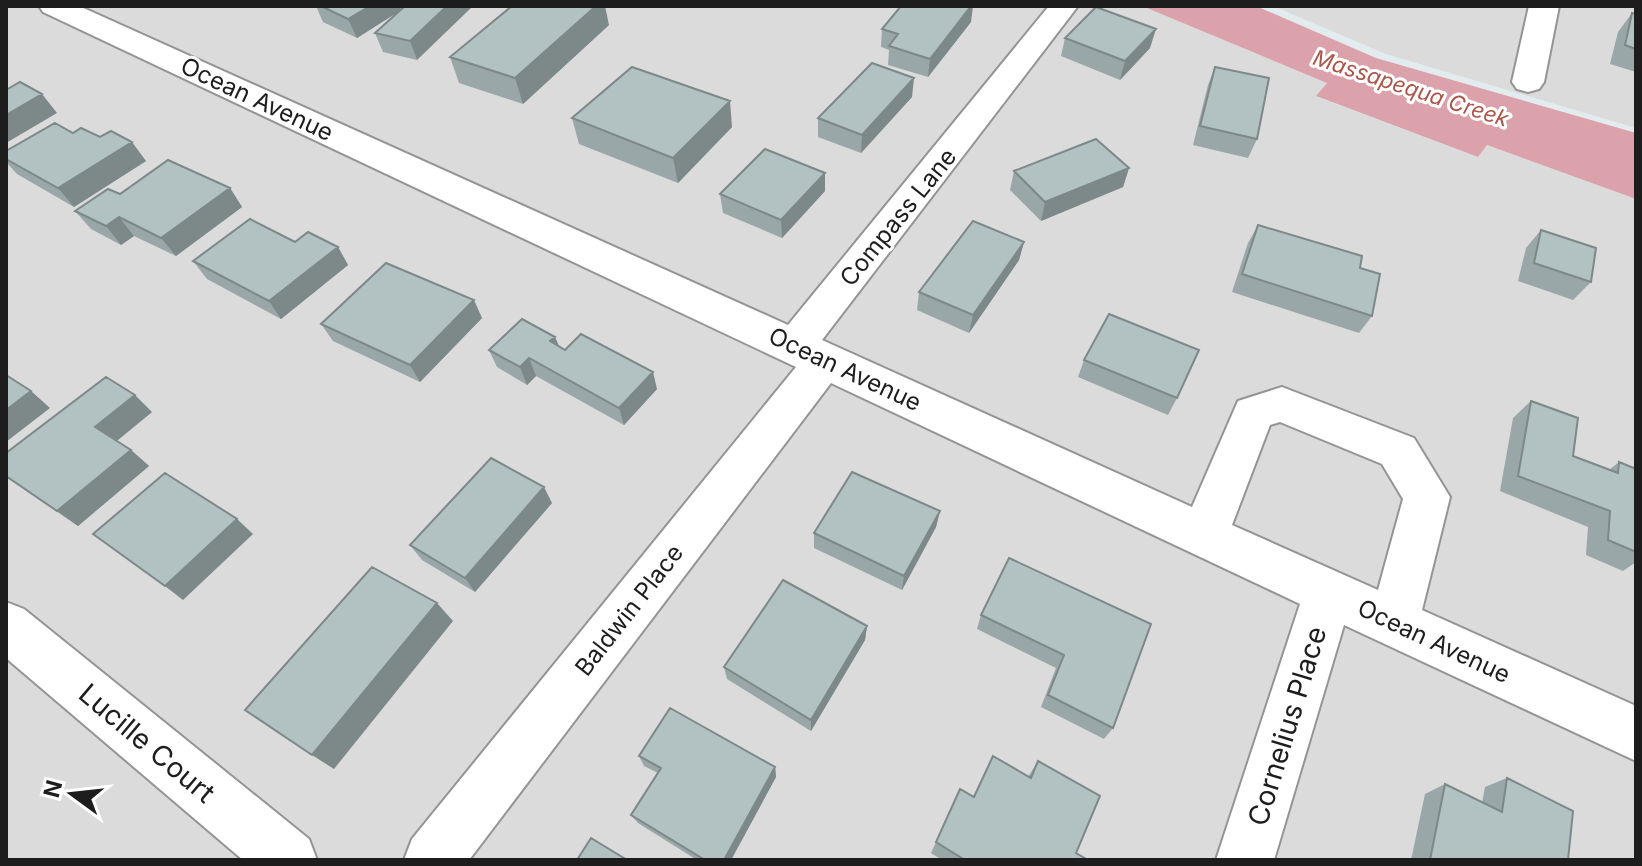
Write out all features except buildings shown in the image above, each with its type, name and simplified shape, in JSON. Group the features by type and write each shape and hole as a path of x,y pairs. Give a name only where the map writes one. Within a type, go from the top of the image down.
{"street":[{"name":"Ocean Avenue","path":"54,6 1636,734"},
{"path":"1528,82 1544,6"},
{"name":"Compass Lane","path":"810,353 1064,7"},
{"name":"Baldwin Place","path":"433,860 810,353"},
{"path":"1204,535 1253,413 1282,404 1398,451 1427,497 1394,623"},
{"name":"Cornelius Place","path":"1245,860 1329,592"},
{"name":"Lucille Court","path":"6,626 288,860"}],"shaded area":[{"path":"6,6 1142,6 1328,83 1317,97 1478,157 1486,145 1636,199 1636,860 6,860"},
{"path":"1273,6 1636,6 1636,128 1386,54"}],"water":[{"name":"Massapequa Creek","path":"1142,6 1256,6 1376,58 1636,133 1636,199 1487,145 1478,157 1316,96 1327,83"}]}
